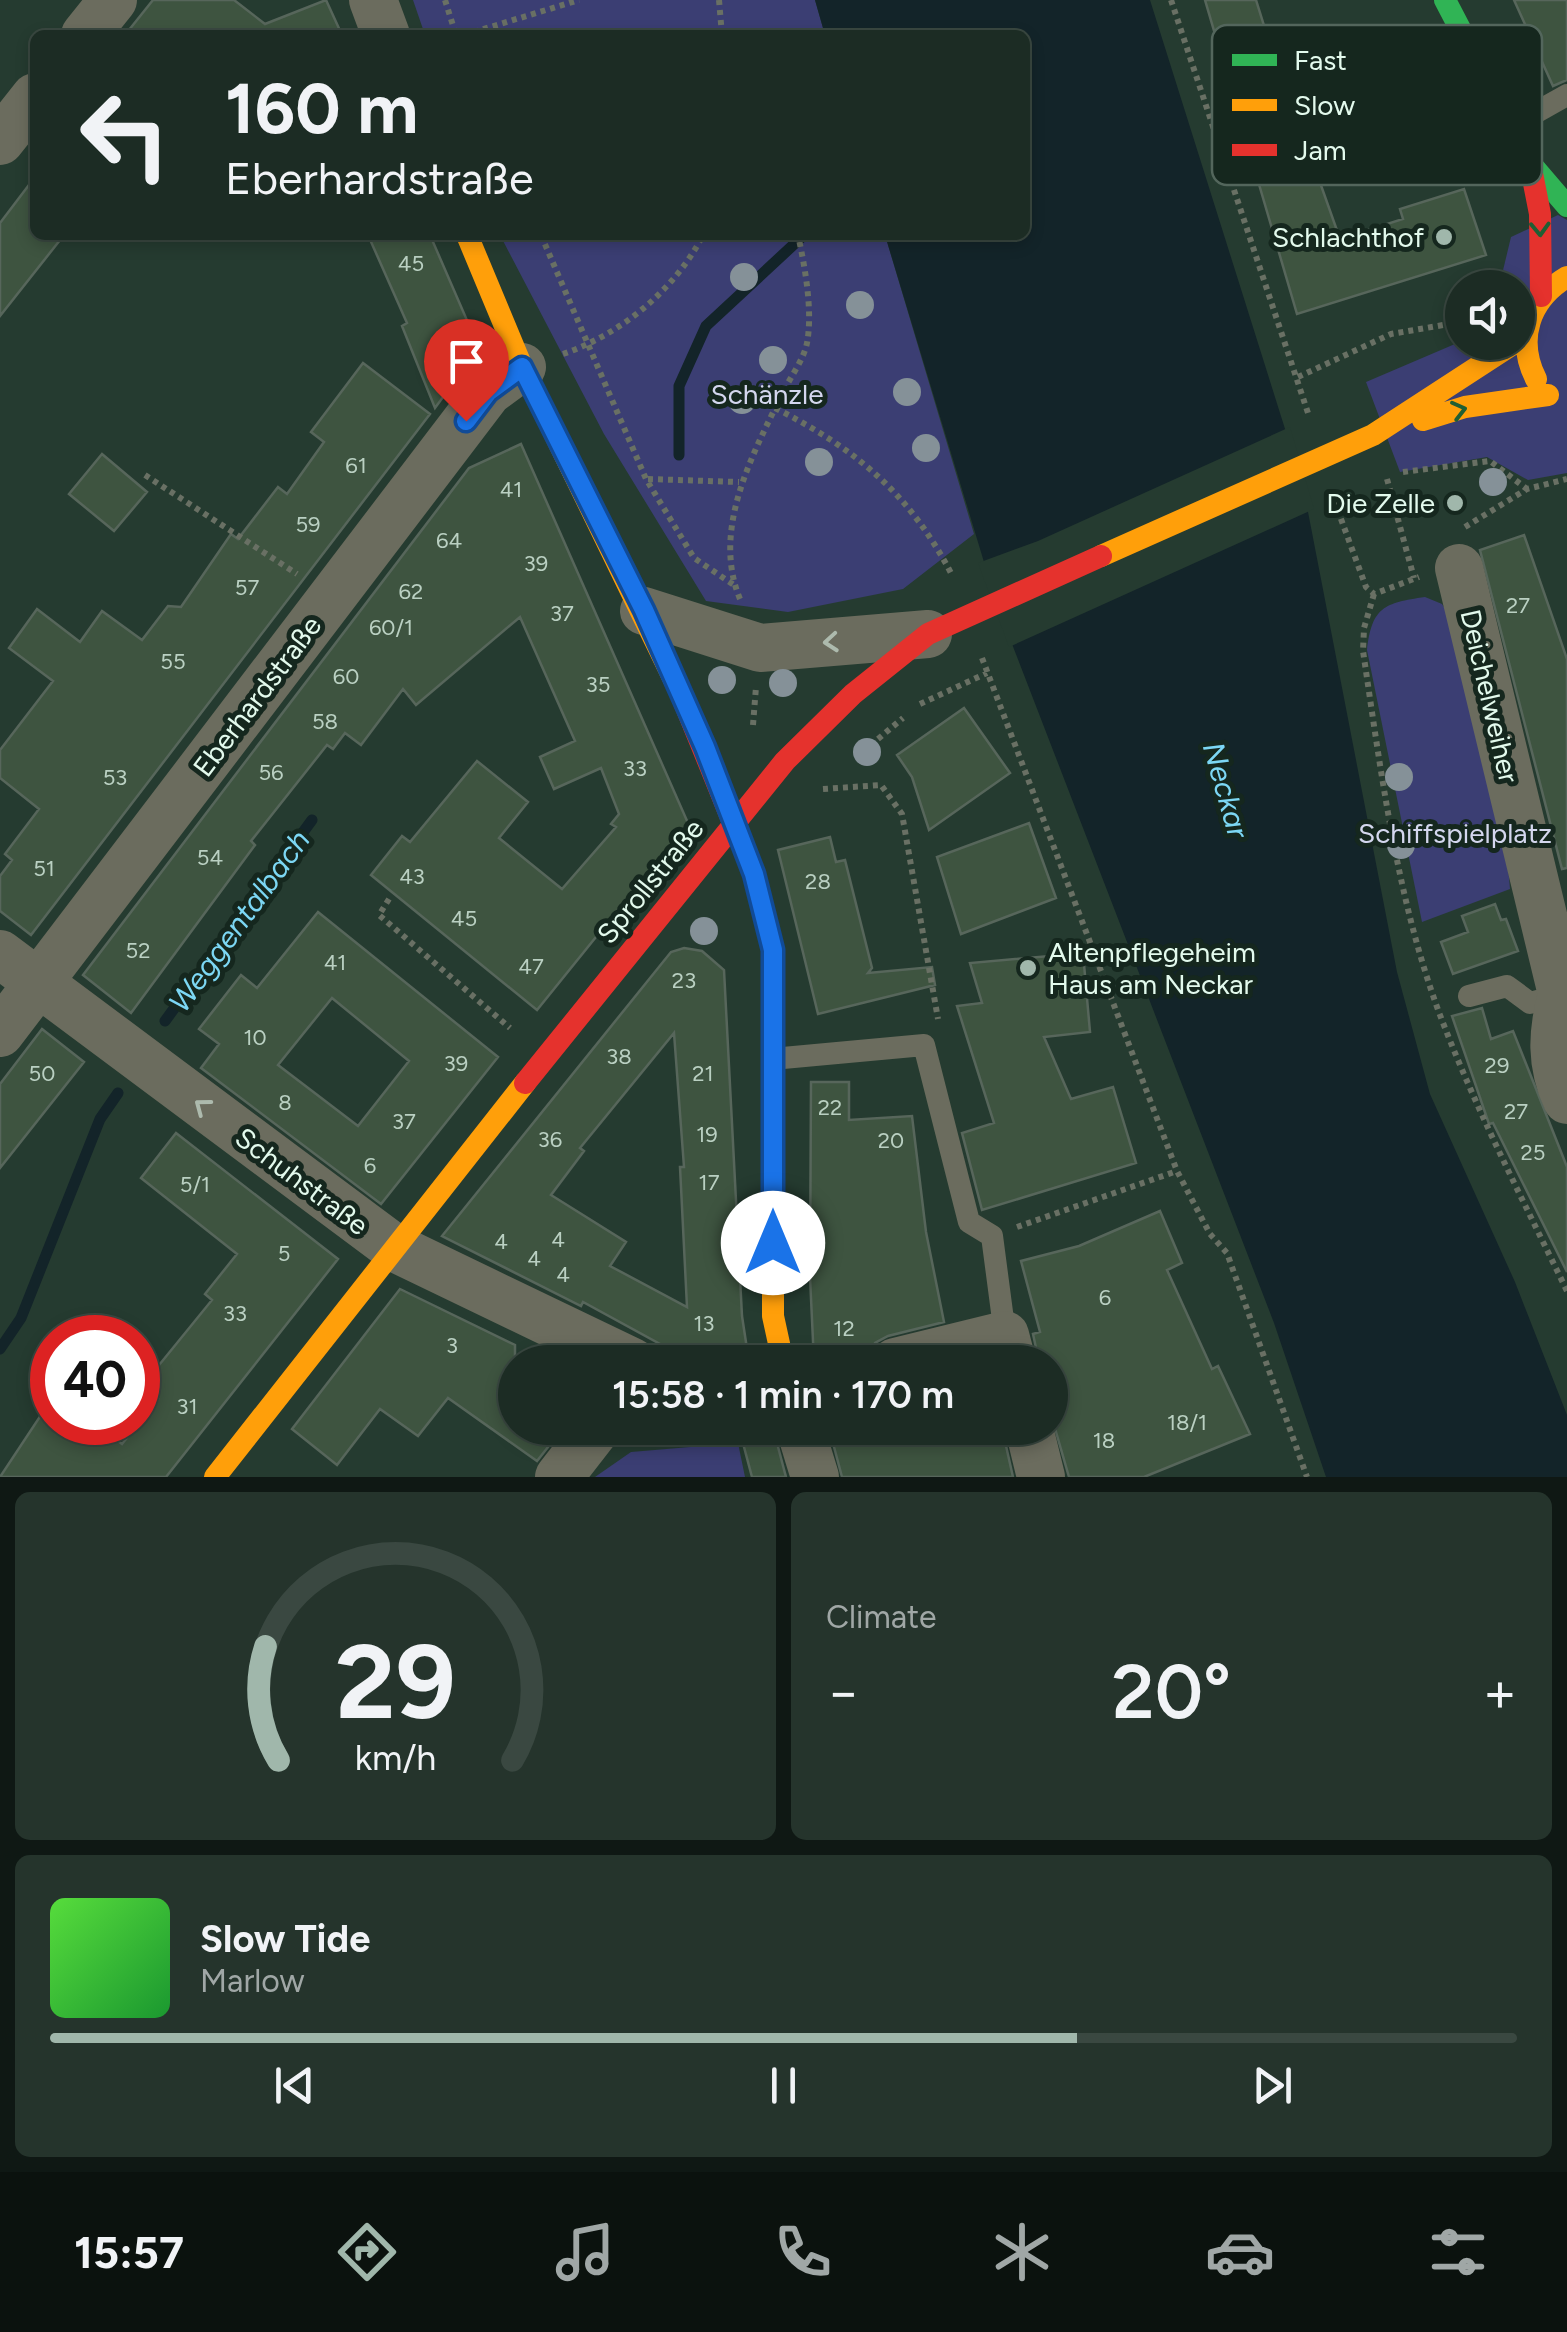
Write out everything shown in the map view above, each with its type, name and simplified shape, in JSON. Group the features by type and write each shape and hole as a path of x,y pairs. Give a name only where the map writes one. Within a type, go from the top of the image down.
{"main road":[{"path":"1445,0 1458,25"},
{"path":"1542,177 1567,206"},
{"path":"1534,185 1540,214 1541,296 1535,308"},
{"path":"468,240 522,367 644,610 754,874 773,950 773,1316 779,1345"},
{"path":"1541,296 1567,277"},
{"name":"Sprollstraße","path":"1364,439 1488,360"},
{"path":"1526,360 1532,375 1558,402"},
{"name":"Sprollstraße","path":"215,1477 393,1247 785,761 839,707 936,631 1364,439 1465,407 1558,402"}],"street":[{"path":"89,30 113,0"},
{"path":"373,0 384,30"},
{"path":"0,141 30,103"},
{"name":"Eberhardstraße","path":"0,1033 488,392 522,367"},
{"name":"Deichelweiher","path":"1443,559 1564,994"},
{"path":"644,610 760,648 936,631"},
{"name":"Schuhstraße","path":"0,954 393,1247 597,1345"},
{"path":"1564,994 1552,1030 1557,1078 1567,1100"},
{"path":"559,1477 583,1445"},
{"path":"805,1445 815,1477"},
{"path":"1033,1445 1041,1477"}],"lane":[{"path":"1542,109 1567,95"},
{"path":"1469,996 1508,986 1530,1003 1564,994"},
{"path":"772,1059 924,1045 969,1222 992,1236 1009,1345"}],"path":[{"path":"445,0 454,30"},
{"path":"480,30 579,0"},
{"path":"718,0 721,30"},
{"path":"1171,0 1212,121"},
{"path":"1234,185 1282,327"},
{"path":"543,240 646,479 694,558 734,585"},
{"path":"588,345 655,300 699,240"},
{"path":"799,240 804,263 807,344 775,408 816,429 898,492 928,529 958,588"},
{"path":"1298,377 1391,334 1445,325"},
{"path":"1386,474 1490,462 1527,489"},
{"path":"145,474 332,596"},
{"path":"646,479 740,482"},
{"path":"1396,508 1443,559 1527,489 1567,479"},
{"path":"1374,594 1364,628 1363,651 1388,808 1425,970 1478,1107 1567,1292"},
{"path":"981,656 1177,1172 1210,1234 1227,1253 1307,1477"},
{"path":"864,752 922,702 987,673"},
{"path":"810,800 835,776"},
{"path":"821,789 881,785 902,814 938,1018 924,1045"},
{"path":"388,899 378,915 546,1058"},
{"path":"992,1236 1177,1172"}],"green space":[{"path":"413,0 815,0 824,30 423,30"},
{"path":"1558,215 1567,220 1567,473 1528,480 1487,457 1400,472 1366,382 1445,348 1445,360 1535,360 1535,270 1503,270 1511,237"},
{"name":"Schänzle","path":"503,240 886,240 974,534 903,589 788,612 706,601 604,434"},
{"name":"Schiffspielplatz","path":"1425,597 1442,604 1453,621 1504,819 1510,889 1422,922 1367,650 1372,624 1382,610"},
{"path":"738,1445 745,1477 595,1477 631,1452"}],"water":[{"name":"Neckar","path":"815,0 1150,0 1303,486 1397,972 1430,1094 1515,1282 1567,1415 1567,1477 1326,1477 1274,1323 997,605 887,240 1030,240 1030,30 824,30"}],"pier":[{"path":"1290,427 1314,509 1009,647 978,563 1038,541"}],"building":[{"path":"153,0 234,0 265,24 326,0 340,30 129,30"},
{"path":"1205,0 1256,0 1264,25 1212,25"},
{"path":"1514,0 1567,0 1567,80 1553,86 1542,62 1542,25 1525,25"},
{"path":"30,184 30,240 60,240 0,316 0,223"},
{"path":"1259,185 1321,185 1340,239 1403,219 1400,209 1464,189 1486,255 1297,314"},
{"path":"370,240 432,240 479,348 435,408 402,326 407,323"},
{"path":"363,363 430,414 31,935 0,911 0,876 12,860 5,854 39,809 0,778 0,750 53,681 9,648 37,609 80,642 102,611 142,640 168,606 181,607 231,534 238,539 278,487 287,494 324,442 311,432"},
{"path":"521,444 688,823 537,1010 371,875 402,836 410,842 477,761 528,802 499,838 562,889 616,827 611,824 619,814 601,768 554,789 540,757 575,741 520,617 416,705 403,689 361,745 345,733 333,749 327,745 251,841 255,845 131,1013 83,975 469,468"},
{"path":"102,454 147,492 114,531 69,494"},
{"path":"1524,535 1567,659 1567,868 1562,869 1480,550"},
{"path":"964,708 1010,773 929,830 912,777 897,755"},
{"path":"1029,823 1056,898 961,934 937,857"},
{"path":"830,837 836,862 845,860 872,968 868,973 932,967 935,985 818,1014 778,850"},
{"path":"1495,904 1501,920 1506,919 1518,951 1453,974 1441,942 1468,932 1462,916"},
{"path":"318,912 498,1057 381,1204 201,1068 219,1044 199,1029 241,975 257,988","holes":["332,998 409,1061 358,1126 278,1065"]},
{"path":"684,948 702,951 724,970 746,1345 662,1345 583,1302 581,1306 442,1236 671,952","holes":["674,1033 684,1167 680,1167 687,1307 610,1266 626,1242 551,1195 584,1151 580,1148"]},
{"path":"1083,953 1090,1032 1044,1037 1071,1099 1113,1087 1136,1163 982,1210 962,1133 994,1123 957,1006 982,1003 970,963"},
{"path":"1482,1008 1491,1039 1513,1031 1567,1167 1567,1272 1493,1123 1489,1124 1452,1016"},
{"path":"42,1029 84,1062 0,1168 0,1084"},
{"path":"811,1082 849,1082 849,1120 912,1116 926,1232 944,1322 888,1336 874,1345 813,1345"},
{"path":"176,1133 338,1259 166,1477 0,1477 30,1432 30,1445 160,1445 160,1364 212,1300 205,1294 237,1254 141,1178"},
{"path":"1160,1211 1182,1263 1167,1270 1212,1369 1218,1366 1250,1434 1144,1477 1069,1477 1060,1445 1068,1445 1068,1345 1035,1345 1033,1334 1040,1332 1021,1261 1079,1246"},
{"path":"400,1289 515,1345 498,1345 498,1433 448,1398 418,1436 380,1409 337,1465 292,1429"},
{"path":"514,1445 550,1445 537,1461"},
{"path":"743,1445 778,1445 786,1477 752,1477"},
{"path":"834,1445 1006,1445 1013,1477 842,1477"}],"waterway":[{"name":"Weggentalbach","path":"679,455 679,386 706,326 799,240"},
{"name":"Weggentalbach","path":"165,1021 312,820"},
{"name":"Weggentalbach","path":"0,1349 21,1318 100,1119 118,1093"}],"traffic: fast":[{"path":"1445,0 1458,25"},
{"path":"1542,177 1567,206"}],"traffic: slow":[{"path":"469,240 522,367 680,692"},
{"path":"1536,379 1527,349 1530,322 1543,297 1567,277"},
{"path":"1101,556 1373,435 1488,360"},
{"path":"1423,420 1465,407 1548,395"},
{"path":"215,1477 525,1083"},
{"path":"773,1197 773,1316 779,1345"}],"traffic: jam":[{"path":"1534,185 1540,214 1541,296"},
{"path":"525,1083 785,761 853,694 928,634 1101,556"},
{"path":"680,692 754,874 773,950 773,1197"}],"place":[{"name":"Schlachthof","path":"1444,237"},
{"name":"Die Zelle","path":"1455,503"},
{"name":"Altenpflegeheim Haus am Neckar","path":"1028,968"}],"route":[{"path":"466,421 488,392 522,367 644,610 705,747 754,874 773,950 773,1243"}]}
